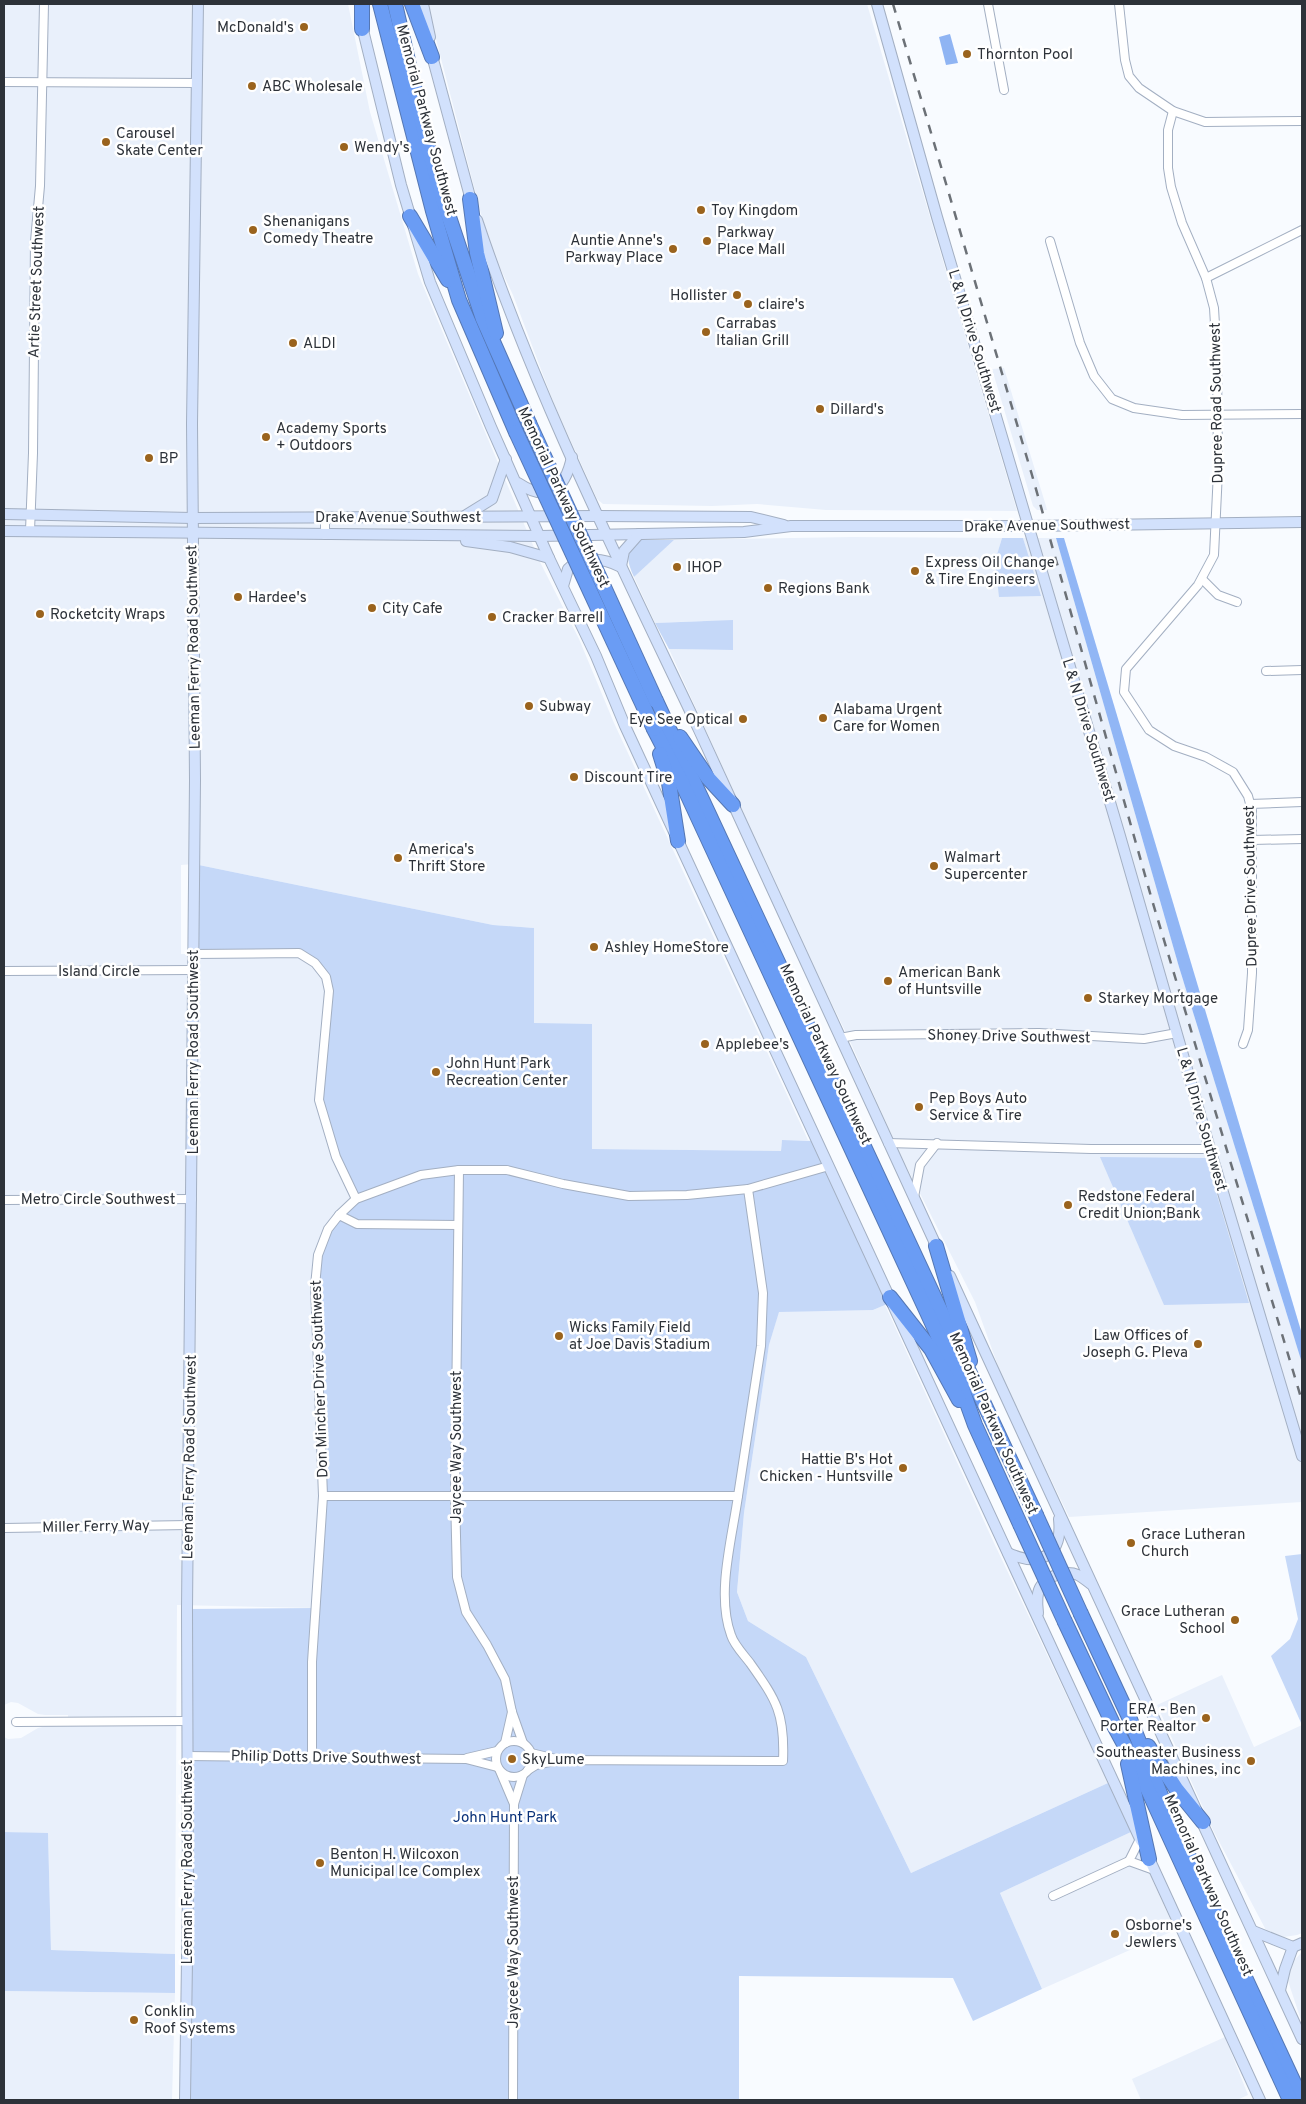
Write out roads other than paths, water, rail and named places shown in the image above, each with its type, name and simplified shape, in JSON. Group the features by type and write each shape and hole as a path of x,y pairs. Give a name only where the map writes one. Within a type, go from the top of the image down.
{"highway":[{"path":"362,4 362,29"},
{"name":"Memorial Parkway Southwest","path":"380,4 431,202 459,300 516,432 654,729 682,783 927,1312 962,1389 974,1425 1065,1622 1143,1779 1290,2100"},
{"name":"Memorial Parkway Southwest","path":"395,4 427,143 444,202 483,319 656,700 1129,1717 1164,1803 1302,2100"},
{"path":"412,4 432,57"},
{"path":"470,199 477,253 497,336 530,423"},
{"path":"410,216 459,300"},
{"path":"656,700 708,778 733,806"},
{"path":"654,729 668,783 678,842"},
{"path":"936,1246 968,1349 973,1381"},
{"path":"890,1297 930,1349 974,1425"},
{"path":"1129,1717 1176,1790 1203,1822"},
{"path":"1117,1730 1132,1778 1152,1864"}],"street":[{"name":"Artie Street Southwest","path":"30,531 29,514 34,453 34,240 40,186 44,4"},
{"name":"Leeman Ferry Road Southwest","path":"184,2100 188,1890 188,1525 194,970 194,569 192,518 198,4"},
{"path":"357,4 410,216 430,282 506,459 678,842 1260,2100"},
{"path":"423,4 432,57 470,199 506,299 572,456 621,568 1254,1931 1302,2039"},
{"name":"L & N Drive Southwest","path":"877,4 934,208 1302,1456"},
{"path":"988,4 1004,90"},
{"path":"1120,4 1125,60 1129,76 1139,88 1173,111 1205,122 1302,121"},
{"path":"4,82 197,83"},
{"name":"Dupree Road Southwest","path":"1173,111 1168,130 1168,168 1171,187 1182,223 1206,278 1214,316 1218,358 1216,523"},
{"path":"1206,278 1302,230"},
{"path":"1050,242 1080,343 1094,376 1112,399 1134,408 1182,415 1302,414"},
{"path":"517,482 536,493 556,489 562,484 567,474 572,456"},
{"path":"462,517 492,499 506,459"},
{"name":"Drake Avenue Southwest","path":"4,514 192,518 744,517 792,526"},
{"path":"732,532 739,530 743,525 744,517"},
{"path":"292,518 293,535"},
{"path":"325,518 325,535"},
{"name":"Drake Avenue Southwest","path":"4,531 540,536 732,532 792,526 1029,526 1302,522"},
{"name":"Dupree Drive Southwest","path":"1216,523 1214,555 1202,579 1126,669 1124,692 1149,730 1174,746 1206,757 1233,772 1248,796 1252,811 1252,973 1248,1030 1243,1044"},
{"path":"621,568 624,551 639,534"},
{"path":"431,535 510,547 549,558"},
{"path":"563,586 568,568 580,560 607,560 621,568"},
{"path":"1202,579 1218,595 1237,602"},
{"path":"1266,671 1302,670"},
{"path":"1250,804 1302,802"},
{"path":"1252,840 1302,839"},
{"path":"193,954 299,953 315,963 326,977 329,990 318,1100 336,1157 356,1200"},
{"name":"Island Circle","path":"4,972 194,970"},
{"name":"Shoney Drive Southwest","path":"840,1038 856,1035 1039,1034 1144,1039 1177,1033"},
{"path":"888,1143 1091,1149 1210,1149"},
{"path":"914,1197 920,1165 937,1144"},
{"name":"Don Mincher Drive Southwest","path":"312,1757 312,1662 323,1496 315,1286 318,1255 328,1229 339,1215 356,1200 421,1176 459,1170 507,1170 563,1184 629,1196 688,1195 748,1189 829,1166"},
{"name":"Jaycee Way Southwest","path":"459,1170 455,1496 457,1577 466,1612 488,1645 506,1679 512,1712 523,1743"},
{"path":"558,1760 531,1752 523,1743 517,1741 505,1743 497,1751 496,1756 499,1769 511,1777 525,1772 536,1765 558,1760 783,1761 784,1734 778,1707 763,1680 731,1637 724,1607 726,1577 761,1346 763,1299 748,1189"},
{"name":"Metro Circle Southwest","path":"4,1200 192,1199"},
{"path":"339,1215 357,1224 458,1225"},
{"path":"323,1496 738,1496"},
{"path":"1008,1553 1028,1560 1040,1559 1050,1553 1060,1537 1058,1512"},
{"name":"Miller Ferry Way","path":"4,1528 188,1525"},
{"path":"1038,1617 1037,1595 1041,1586 1050,1578 1058,1574 1070,1572 1079,1575 1093,1587"},
{"name":"Jaycee Way Southwest","path":"505,1743 512,1712"},
{"path":"16,1722 187,1721"},
{"name":"Philip Dotts Drive Southwest","path":"187,1756 466,1759 497,1751"},
{"path":"525,1772 531,1765 531,1752"},
{"name":"Philip Dotts Drive Southwest","path":"466,1759 499,1769"},
{"name":"Jaycee Way Southwest","path":"499,1769 507,1783 514,1804 513,2100"},
{"name":"Jaycee Way Southwest","path":"514,1804 525,1772"},
{"path":"1129,1862 1140,1839"},
{"path":"1053,1896 1129,1862 1152,1864"},
{"path":"1254,1931 1298,1945 1285,1968 1280,1990"}],"railway":[{"path":"893,4 1032,475 1152,900 1302,1401"}],"place":[{"name":"McDonald's","path":"304,27"},
{"name":"Thornton Pool","path":"967,54"},
{"name":"ABC Wholesale","path":"252,86"},
{"name":"Carousel Skate Center","path":"106,142"},
{"name":"Wendy's","path":"344,147"},
{"name":"Toy Kingdom","path":"701,210"},
{"name":"Shenanigans Comedy Theatre","path":"253,230"},
{"name":"Parkway Place Mall","path":"707,241"},
{"name":"Auntie Anne's Parkway Place","path":"673,249"},
{"name":"Hollister","path":"737,295"},
{"name":"claire's","path":"748,304"},
{"name":"Carrabas Italian Grill","path":"706,332"},
{"name":"ALDI","path":"293,343"},
{"name":"Dillard's","path":"820,409"},
{"name":"Academy Sports + Outdoors","path":"266,437"},
{"name":"BP","path":"149,458"},
{"name":"IHOP","path":"677,567"},
{"name":"Express Oil Change & Tire Engineers","path":"915,571"},
{"name":"Regions Bank","path":"768,588"},
{"name":"Hardee's","path":"238,597"},
{"name":"City Cafe","path":"372,608"},
{"name":"Rocketcity Wraps","path":"40,614"},
{"name":"Cracker Barrell","path":"492,617"},
{"name":"Subway","path":"529,706"},
{"name":"Alabama Urgent Care for Women","path":"823,718"},
{"name":"Eye See Optical","path":"743,719"},
{"name":"Discount Tire","path":"574,777"},
{"name":"America's Thrift Store","path":"398,858"},
{"name":"Walmart Supercenter","path":"934,866"},
{"name":"Ashley HomeStore","path":"594,947"},
{"name":"American Bank of Huntsville","path":"888,981"},
{"name":"Starkey Mortgage","path":"1088,998"},
{"name":"Applebee's","path":"705,1044"},
{"name":"John Hunt Park Recreation Center","path":"436,1072"},
{"name":"Pep Boys Auto Service & Tire","path":"919,1107"},
{"name":"Redstone Federal Credit Union;Bank","path":"1068,1205"},
{"name":"Wicks Family Field at Joe Davis Stadium","path":"559,1336"},
{"name":"Law Offices of Joseph G. Pleva","path":"1198,1344"},
{"name":"Hattie B's Hot Chicken - Huntsville","path":"903,1468"},
{"name":"Grace Lutheran Church","path":"1131,1543"},
{"name":"Grace Lutheran School","path":"1235,1620"},
{"name":"ERA - Ben Porter Realtor","path":"1206,1718"},
{"name":"SkyLume","path":"512,1759"},
{"name":"Southeaster Business Machines, inc","path":"1251,1761"},
{"name":"Benton H. Wilcoxon Municipal Ice Complex","path":"320,1863"},
{"name":"Osborne's Jewlers","path":"1115,1934"},
{"name":"Conklin Roof Systems","path":"134,2020"}],"park label":[{"name":"John Hunt Park","path":"505,1817"}]}
